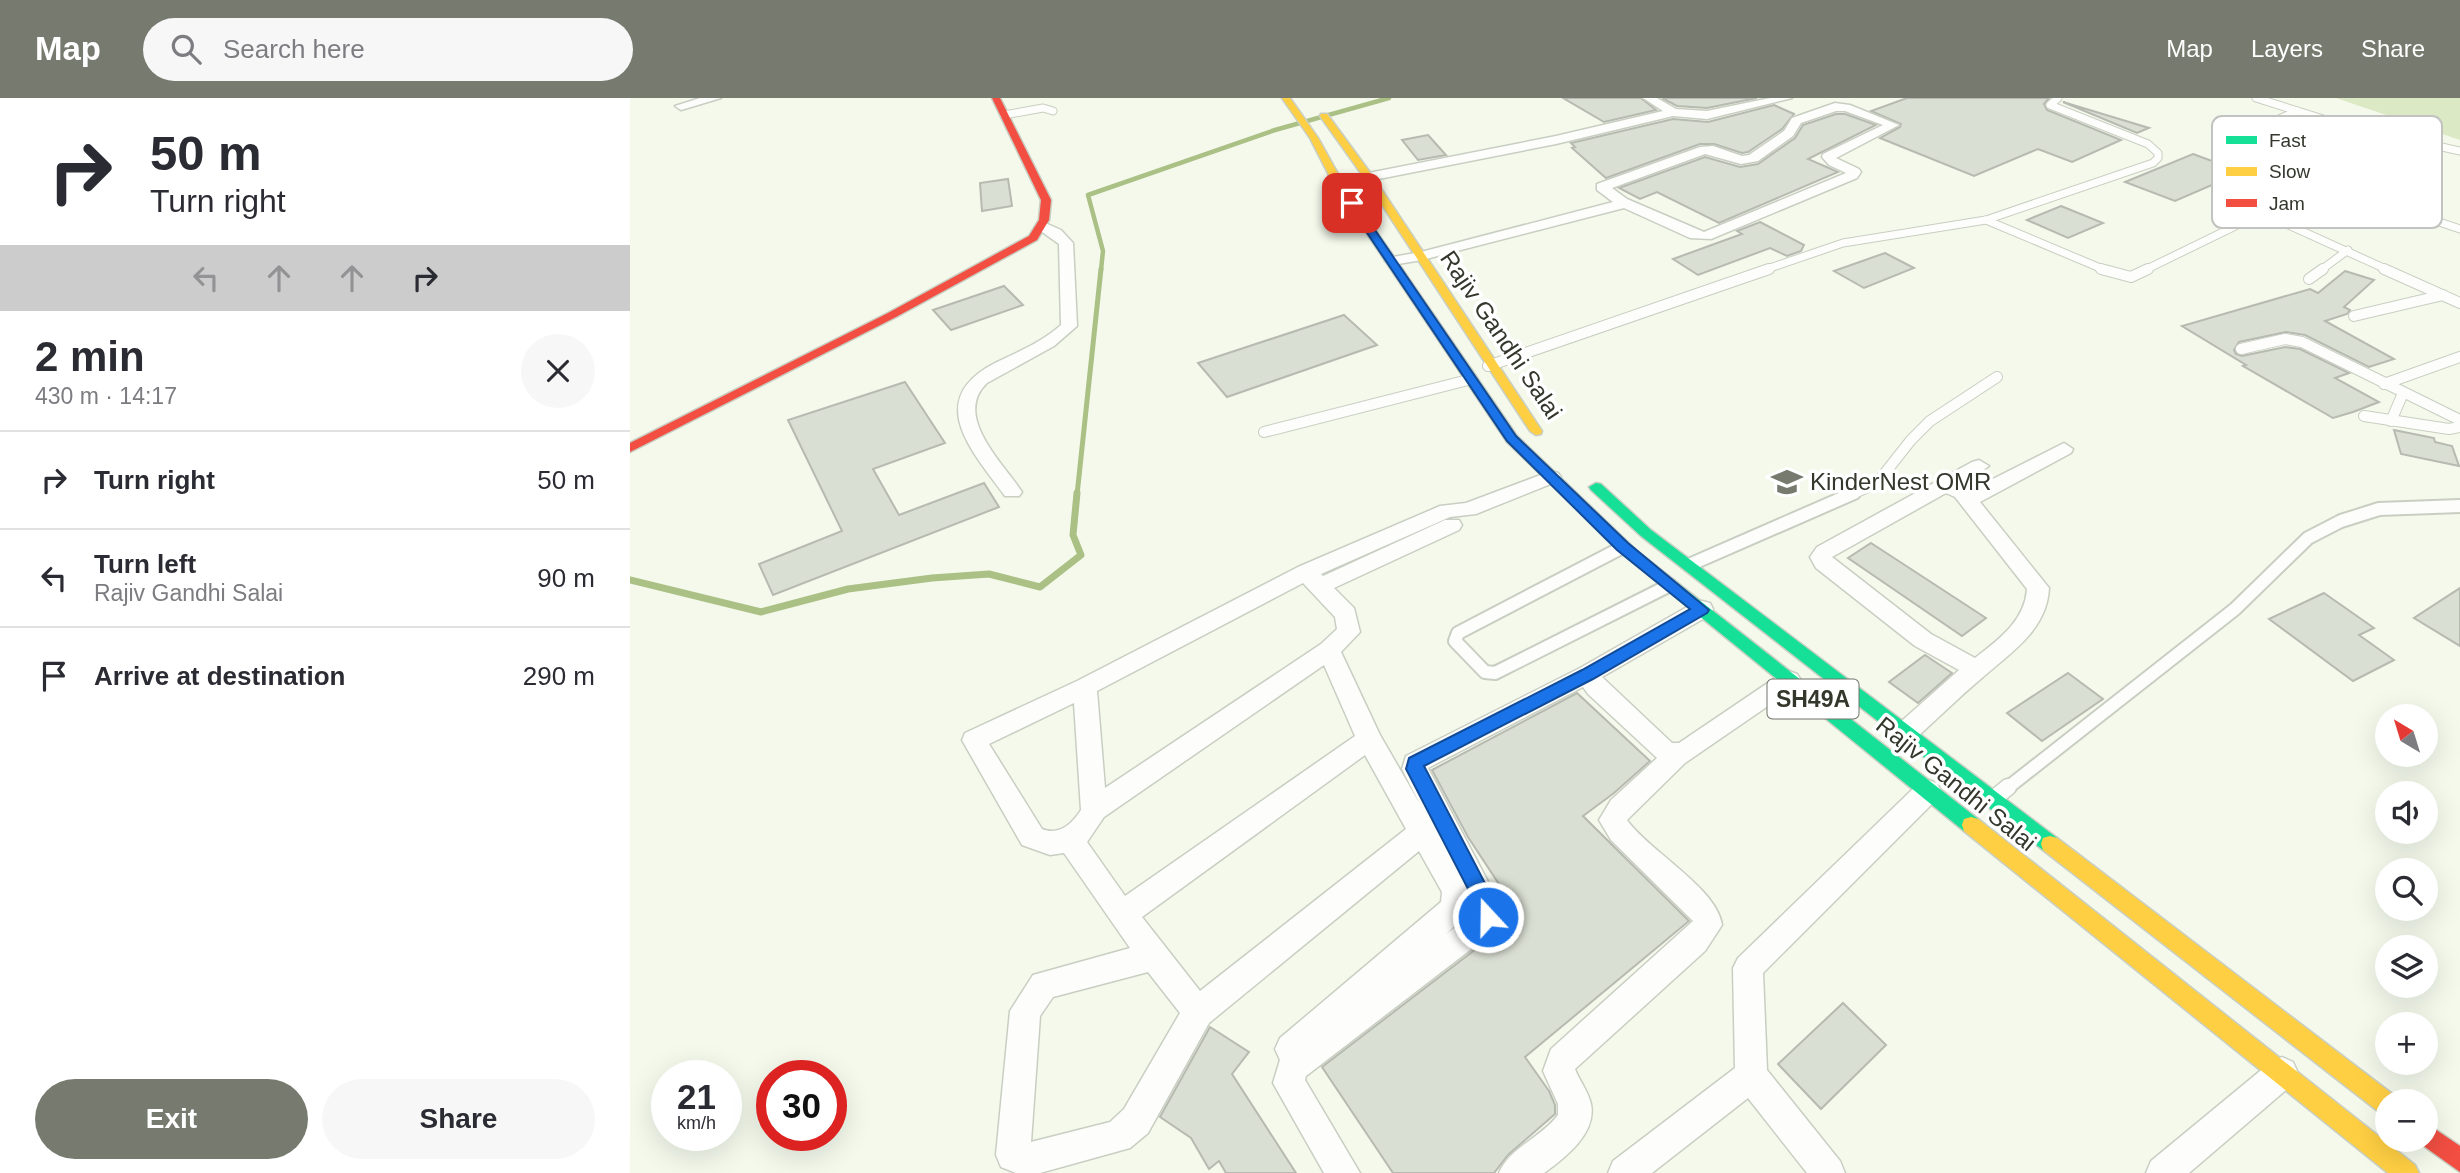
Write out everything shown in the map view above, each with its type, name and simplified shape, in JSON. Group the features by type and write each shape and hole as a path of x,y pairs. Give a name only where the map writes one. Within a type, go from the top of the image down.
{"main road":[{"path":"630,448 990,263 1033,238 1043,226 1047,214 1046,200 996,98"},
{"name":"Rajiv Gandhi Salai","path":"1286,98 1314,138 1338,183 1512,439 1623,547 1928,791 1977,809 2375,1095"},
{"name":"Rajiv Gandhi Salai","path":"1318,107 1369,178 1424,244 1494,364 1539,436 1549,445"},
{"name":"Rajiv Gandhi Salai","path":"1588,480 1646,533 1905,733 1977,809 2282,1073 2407,1173"},
{"path":"2438,1143 2460,1160"}],"street":[{"path":"681,106 715,98"},
{"path":"1649,98 1673,112 1692,115 1716,115 1786,98"},
{"path":"1424,244 1623,203 1695,234 1706,236 1852,175 1852,170 1833,163 1828,157 1893,125 1846,107 1832,107 1796,121 1789,133 1753,158 1741,160 1713,150 1704,150 1603,186 1602,188 1623,203"},
{"path":"1338,183 1556,140 1673,112"},
{"path":"1392,261 1424,244 1597,197"},
{"path":"1012,492 970,431 964,408 969,392 986,376 1059,337 1069,326 1066,243 1043,226"},
{"path":"1968,499 2064,449"},
{"path":"1976,669 1923,640 1824,563 1821,557 1824,552 1979,466"},
{"path":"1085,687 1094,810 1090,822 1070,839 1050,845 1041,844 1032,837 974,740 1085,687 1313,579 1455,524 1469,509 1551,477"},
{"path":"1905,733 2025,625 2039,598 2038,588 2032,578 1968,499 1956,488 1945,485"},
{"path":"1094,810 1329,650 1349,632 1346,614 1313,579"},
{"path":"1343,1173 1289,1083 1291,1071 1296,1063 1482,924 1490,912 1415,769 1415,763 1588,674 1702,610"},
{"path":"1291,1049 1451,911 1457,900 1455,890 1369,739 1329,650"},
{"path":"1588,674 1596,688 1663,750 1676,755"},
{"path":"1516,1173 1566,1134 1573,1122 1576,1107 1559,1071 1562,1060 1695,942 1709,925 1707,917 1700,909 1620,832 1612,820 1620,808 1676,755 1688,750 1789,680"},
{"path":"1122,915 1369,739"},
{"path":"1828,1173 1751,1076 1748,968 1928,791"},
{"path":"1155,957 1044,985 1034,995 1025,1011 1013,1155 1025,1160 1118,1136 1136,1121 1198,1012 1422,831"},
{"path":"1070,839 1122,915 1198,1012"},
{"path":"2163,1173 2282,1073"},
{"path":"1625,1173 1751,1076"}],"lane":[{"path":"1265,432 1470,375 1494,364 1843,243 1986,220 2152,163 2158,158 2158,153 2148,144 2050,105 2058,98"},
{"path":"2256,98 2317,116"},
{"path":"1004,115 1043,108 1053,111"},
{"path":"2286,116 2297,111"},
{"path":"2442,147 2460,151"},
{"path":"1986,220 2104,271 2131,277 2231,228"},
{"path":"2442,223 2460,229"},
{"path":"2297,228 2460,303"},
{"path":"2309,279 2348,250"},
{"path":"2354,316 2443,295"},
{"path":"2241,349 2284,339 2295,340 2460,420"},
{"path":"2384,384 2460,357"},
{"path":"1688,565 1877,484 1892,470 1911,440 1929,424 1997,377"},
{"path":"2392,421 2403,393"},
{"path":"2364,416 2449,429 2460,427"},
{"path":"1977,809 2235,609 2308,538 2341,521 2379,509 2459,508"},
{"path":"1623,547 1458,633 1455,641 1485,672 1496,673 1670,585"}],"green space":[{"path":"2336,98 2460,98 2460,140 2442,134 2442,116 2389,116"}],"building":[{"path":"1563,98 1641,98 1656,110 1604,122"},
{"path":"1662,98 1757,98 1707,108 1677,106"},
{"path":"1907,98 2049,98 2044,104 2047,110 2121,140 2072,162 2038,149 1974,176 1880,138 1901,124 1871,111"},
{"path":"2063,102 2149,128 2137,133"},
{"path":"1774,105 1794,114 1782,129 1748,152 1742,153 1714,144 1700,144 1606,178 1572,148 1575,147 1571,143 1673,119 1708,122"},
{"path":"1836,114 1845,114 1876,125 1808,159 1838,172 1719,223 1657,192 1640,199 1619,188 1705,157 1740,167 1758,164 1795,138 1803,125"},
{"path":"1428,135 1446,155 1418,160 1402,140"},
{"path":"2193,154 2212,161 2212,185 2175,201 2125,182"},
{"path":"1008,179 1012,206 982,211 980,183"},
{"path":"2061,206 2103,223 2068,238 2027,220"},
{"path":"1760,222 1804,245 1801,251 1787,256 1770,248 1698,275 1673,259 1742,234 1737,231"},
{"path":"1885,253 1914,268 1864,288 1834,271"},
{"path":"2345,271 2374,280 2344,307 2350,310 2347,314 2325,321 2394,359 2369,367 2305,335 2286,332 2239,342 2234,350 2242,356 2285,347 2300,349 2349,373 2335,378 2379,402 2353,412 2333,418 2243,366 2246,365 2182,326 2310,289 2318,293"},
{"path":"1004,286 1023,305 951,330 933,310"},
{"path":"1344,315 1377,345 1227,397 1198,363"},
{"path":"905,382 945,443 873,469 899,515 984,483 999,507 773,595 759,564 842,531 788,420"},
{"path":"2394,430 2434,438 2435,442 2452,446 2459,466 2401,454"},
{"path":"1871,543 1986,618 1962,636 1848,558"},
{"path":"2460,588 2460,646 2414,618"},
{"path":"2324,593 2374,628 2359,635 2394,660 2353,681 2269,619"},
{"path":"1925,655 1952,673 1918,703 1889,682"},
{"path":"2068,673 2103,699 2042,741 2007,713"},
{"path":"1577,693 1650,761 1583,816 1689,921 1525,1057 1549,1091 1555,1105 1555,1114 1508,1155 1494,1173 1393,1173 1322,1067 1494,935 1502,921 1516,910 1468,837 1432,770"},
{"path":"1843,1003 1886,1045 1821,1109 1778,1064"},
{"path":"1210,1027 1249,1052 1232,1074 1296,1173 1226,1173 1219,1161 1209,1169 1191,1138 1160,1117"}],"waterway":[{"path":"1101,270 1103,251 1088,195 1275,130 1389,98"},
{"path":"1077,495 1101,269"},
{"path":"630,580 761,612 848,589 932,578 989,574 1040,587 1081,555 1073,535 1077,493"}],"traffic: fast":[{"path":"1596,487 1646,533 2050,844"},
{"path":"1633,555 1971,825"}],"traffic: slow":[{"path":"1286,98 1314,138 1338,183 1512,439 1633,555"},
{"path":"1324,116 1369,178 1536,431"},
{"path":"1971,825 2407,1173"},
{"path":"2050,844 2375,1095"}],"traffic: jam":[{"path":"630,448 892,315 1033,238 1044,220 1046,200 996,98"},
{"path":"2438,1143 2460,1160"}],"place":[{"name":"KinderNest OMR","path":"1787,482"}],"route":[{"path":"1352,203 1512,439 1623,547 1702,610 1601,664 1588,674 1415,763 1415,769 1490,912 1488,917"}]}
